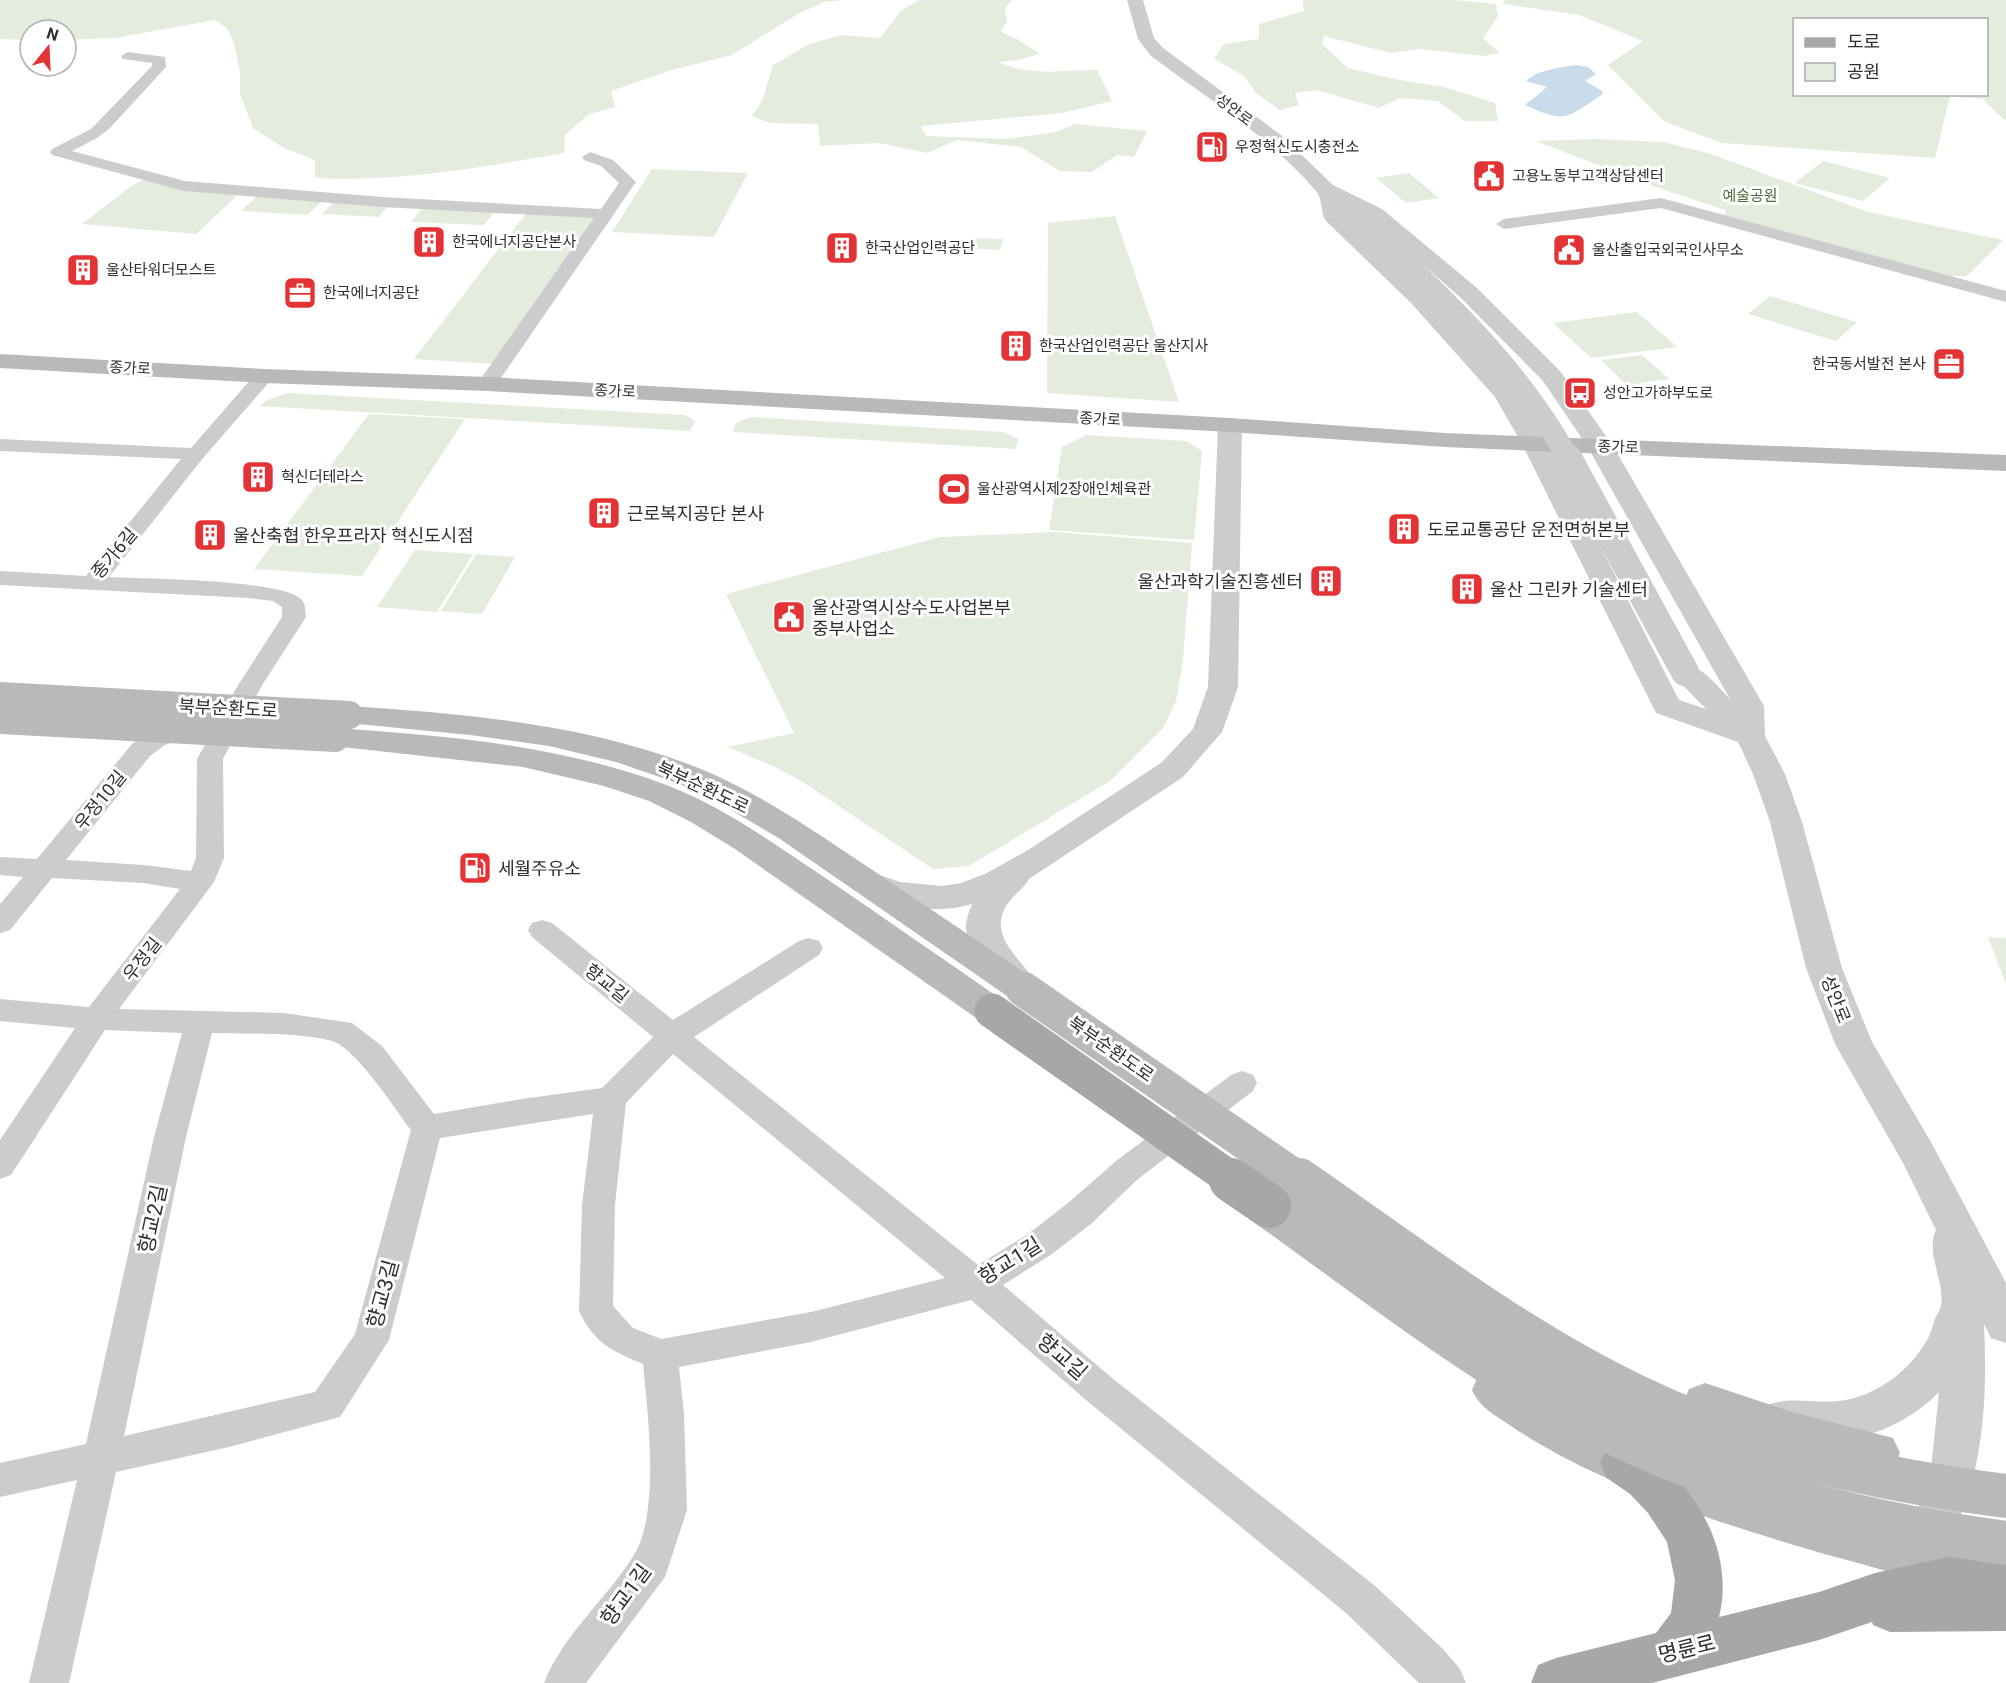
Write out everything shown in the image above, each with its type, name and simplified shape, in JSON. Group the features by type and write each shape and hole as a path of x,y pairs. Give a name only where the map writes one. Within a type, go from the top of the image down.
{"main road":[{"name":"종가로","path":"0,361 264,376 487,384 1535,444 2006,463"},
{"name":"북부순환도로","path":"0,696 342,726 430,744 518,755 581,769 642,788 701,813 753,845 1036,1042 1284,1193"},
{"name":"북부순환도로","path":"0,720 342,726 444,722 536,733 602,748 667,768 729,795 785,827 1066,1018 1284,1193"},
{"path":"1284,1193 1524,1310 1593,1352 1654,1383 1712,1406 1792,1432 1884,1455 1954,1469 2006,1473"},
{"path":"1284,1193 1468,1373 1549,1426 1623,1463 1691,1490 1801,1525 1914,1556 2005,1574"},
{"path":"1284,1193 1582,1368 1648,1402 1709,1428 1791,1454 1884,1477 2006,1496"},
{"path":"1284,1193 1487,1359 1559,1404 1632,1441 1700,1469 1789,1498 1891,1526 2005,1574"},
{"path":"1623,1463 1652,1483 1672,1506 1684,1527 1694,1554 1699,1592 1695,1614 1686,1635 1671,1653"},
{"path":"1819,1616 1875,1597 1948,1580 2005,1574"},
{"path":"1819,1616 1885,1608 2005,1574"},
{"name":"명륜로","path":"1556,1683 1819,1616"}],"street":[{"name":"성안로","path":"1135,0 1146,39 1157,52 1274,139 1348,212 1440,294 1491,349 1553,430 1685,672 1750,736 1769,774 1786,822 1824,968 1854,1044 1939,1195 1953,1244 1992,1306"},
{"path":"128,56 160,60 159,67 95,132 58,152 184,186 382,202 605,214"},
{"path":"487,384 628,182 607,163 590,158"},
{"path":"1328,190 1376,213 1469,293 1552,376 1600,446 1749,706 1750,736 1667,706 1535,444 1505,394 1419,298 1333,217 1328,190"},
{"path":"1504,224 1661,203 2006,297"},
{"name":"종가6길","path":"0,578 92,582 196,454 264,376"},
{"path":"867,883 896,893 942,898 967,894 999,881 1025,867 1172,770 1207,732 1222,687 1230,425"},
{"path":"0,446 196,454"},
{"name":"우정길","path":"2,1158 97,1019 200,882 210,858 210,759 249,687 294,617 293,604 279,595 249,591 92,582"},
{"name":"우정10길","path":"0,923 141,750 156,739 176,731 199,725 229,724"},
{"path":"0,866 144,874 200,882"},
{"path":"1023,989 997,961 985,941 982,925 987,907 1003,886 1025,867"},
{"name":"향교길","path":"542,930 977,1284 1099,1389 1360,1599 1429,1663 1446,1683"},
{"path":"660,1355 621,1339 596,1311 595,1244 601,1162 611,1099 672,1036 809,948"},
{"path":"0,1010 97,1019 284,1024 341,1031 371,1054 427,1128 522,1111 611,1099"},
{"name":"향교2길","path":"49,1683 101,1460 157,1198 200,1022"},
{"name":"향교1길","path":"564,1683 577,1660 651,1564 668,1510 666,1414 660,1355 810,1327 977,1284 1040,1245 1080,1213 1127,1170 1242,1083"},
{"name":"향교3길","path":"0,1480 101,1460 327,1405 371,1341 427,1128"},
{"path":"1712,1406 1768,1417 1810,1422 1845,1420 1873,1412 1910,1391 1934,1368 1947,1346 1955,1322 1992,1306"},
{"path":"1875,1597 1898,1576 1914,1556 1941,1509 1954,1469 1959,1432 1963,1342 1992,1306"}],"green space":[{"path":"0,0 843,0 824,2 798,14 732,55 672,70 611,91 615,107 589,114 565,135 564,153 440,172 378,178 315,178 315,160 284,148 253,128 240,94 240,72 234,43 227,28 215,20 115,38 78,40 78,18 18,18 18,40 0,39"},
{"path":"918,0 1012,0 1005,8 1007,21 1001,32 1040,54 999,62 1010,67 1034,71 1097,70 1112,101 1062,113 921,126 926,136 1007,139 1056,132 1075,124 1147,131 1134,157 1117,155 1092,172 1060,171 1021,147 957,140 927,153 879,143 820,146 818,124 770,123 752,116 762,101 773,65 809,44 842,35 880,38 900,12"},
{"path":"1303,0 1454,0 1496,4 1498,16 1483,38 1500,53 1483,56 1419,49 1391,53 1324,36 1322,44 1348,68 1394,79 1444,87 1495,103 1498,121 1465,121 1438,101 1399,98 1379,108 1316,90 1295,93 1299,105 1280,110 1256,93 1244,76 1214,59 1224,44 1259,39 1259,24 1304,11"},
{"path":"1505,0 2006,0 2006,120 1983,99 1950,96 1935,158 1722,143 1665,122 1608,65 1643,41 1579,15 1503,4"},
{"name":"예술공원","path":"1595,139 1663,142 1711,154 1868,212 2003,240 1967,276 1948,276 1725,215 1725,210 1644,183 1536,141"},
{"path":"1823,161 1890,178 1863,201 1795,183"},
{"path":"652,169 748,173 714,237 612,232"},
{"path":"1409,173 1439,198 1406,203 1376,178"},
{"path":"144,179 240,193 196,234 82,224"},
{"path":"257,196 323,200 307,215 241,211"},
{"path":"334,202 389,205 379,217 322,214"},
{"path":"422,208 495,211 484,225 411,222"},
{"path":"527,212 599,216 496,364 414,359"},
{"path":"1115,216 1179,402 1047,393 1048,223"},
{"path":"969,238 1003,239 1000,250 966,248"},
{"path":"1770,296 1857,322 1836,341 1748,314"},
{"path":"1637,312 1677,347 1591,358 1553,323"},
{"path":"1642,355 1669,379 1627,385 1601,360"},
{"path":"287,393 685,415 695,421 690,431 260,406 265,401"},
{"path":"369,414 465,419 362,576 254,569"},
{"path":"751,417 1003,432 1018,439 1016,449 733,432 736,423"},
{"path":"1087,435 1186,441 1202,451 1194,540 1049,530 1062,447"},
{"path":"1056,532 1192,543 1183,660 1176,701 1163,728 1110,781 969,866 933,869 803,782 728,747 794,733 726,594 940,537"},
{"path":"415,550 473,554 437,612 377,607"},
{"path":"476,554 515,557 482,614 441,611"},
{"path":"1988,937 2006,938 2006,984"}],"water":[{"path":"1576,65 1588,67 1596,74 1585,81 1602,91 1603,94 1566,116 1549,115 1525,105 1547,87 1526,81 1531,77 1543,71"}],"place":[{"name":"우정혁신도시충전소","path":"1212,147"},
{"name":"고용노동부고객상담센터","path":"1489,176"},
{"name":"한국에너지공단본사","path":"429,242"},
{"name":"한국산업인력공단","path":"842,248"},
{"name":"울산출입국외국인사무소","path":"1569,250"},
{"name":"울산타워더모스트","path":"83,270"},
{"name":"한국에너지공단","path":"300,293"},
{"name":"한국산업인력공단 울산지사","path":"1016,346"},
{"name":"한국동서발전 본사","path":"1949,364"},
{"name":"성안고가하부도로","path":"1580,393"},
{"name":"혁신더테라스","path":"258,477"},
{"name":"울산광역시제2장애인체육관","path":"954,489"},
{"name":"근로복지공단 본사","path":"604,513"},
{"name":"도로교통공단 운전면허본부","path":"1404,529"},
{"name":"울산축협 한우프라자 혁신도시점","path":"210,535"},
{"name":"울산과학기술진흥센터","path":"1326,581"},
{"name":"울산 그린카 기술센터","path":"1467,589"},
{"name":"울산광역시상수도사업본부 중부사업소","path":"789,617"},
{"name":"세월주유소","path":"475,868"}]}
